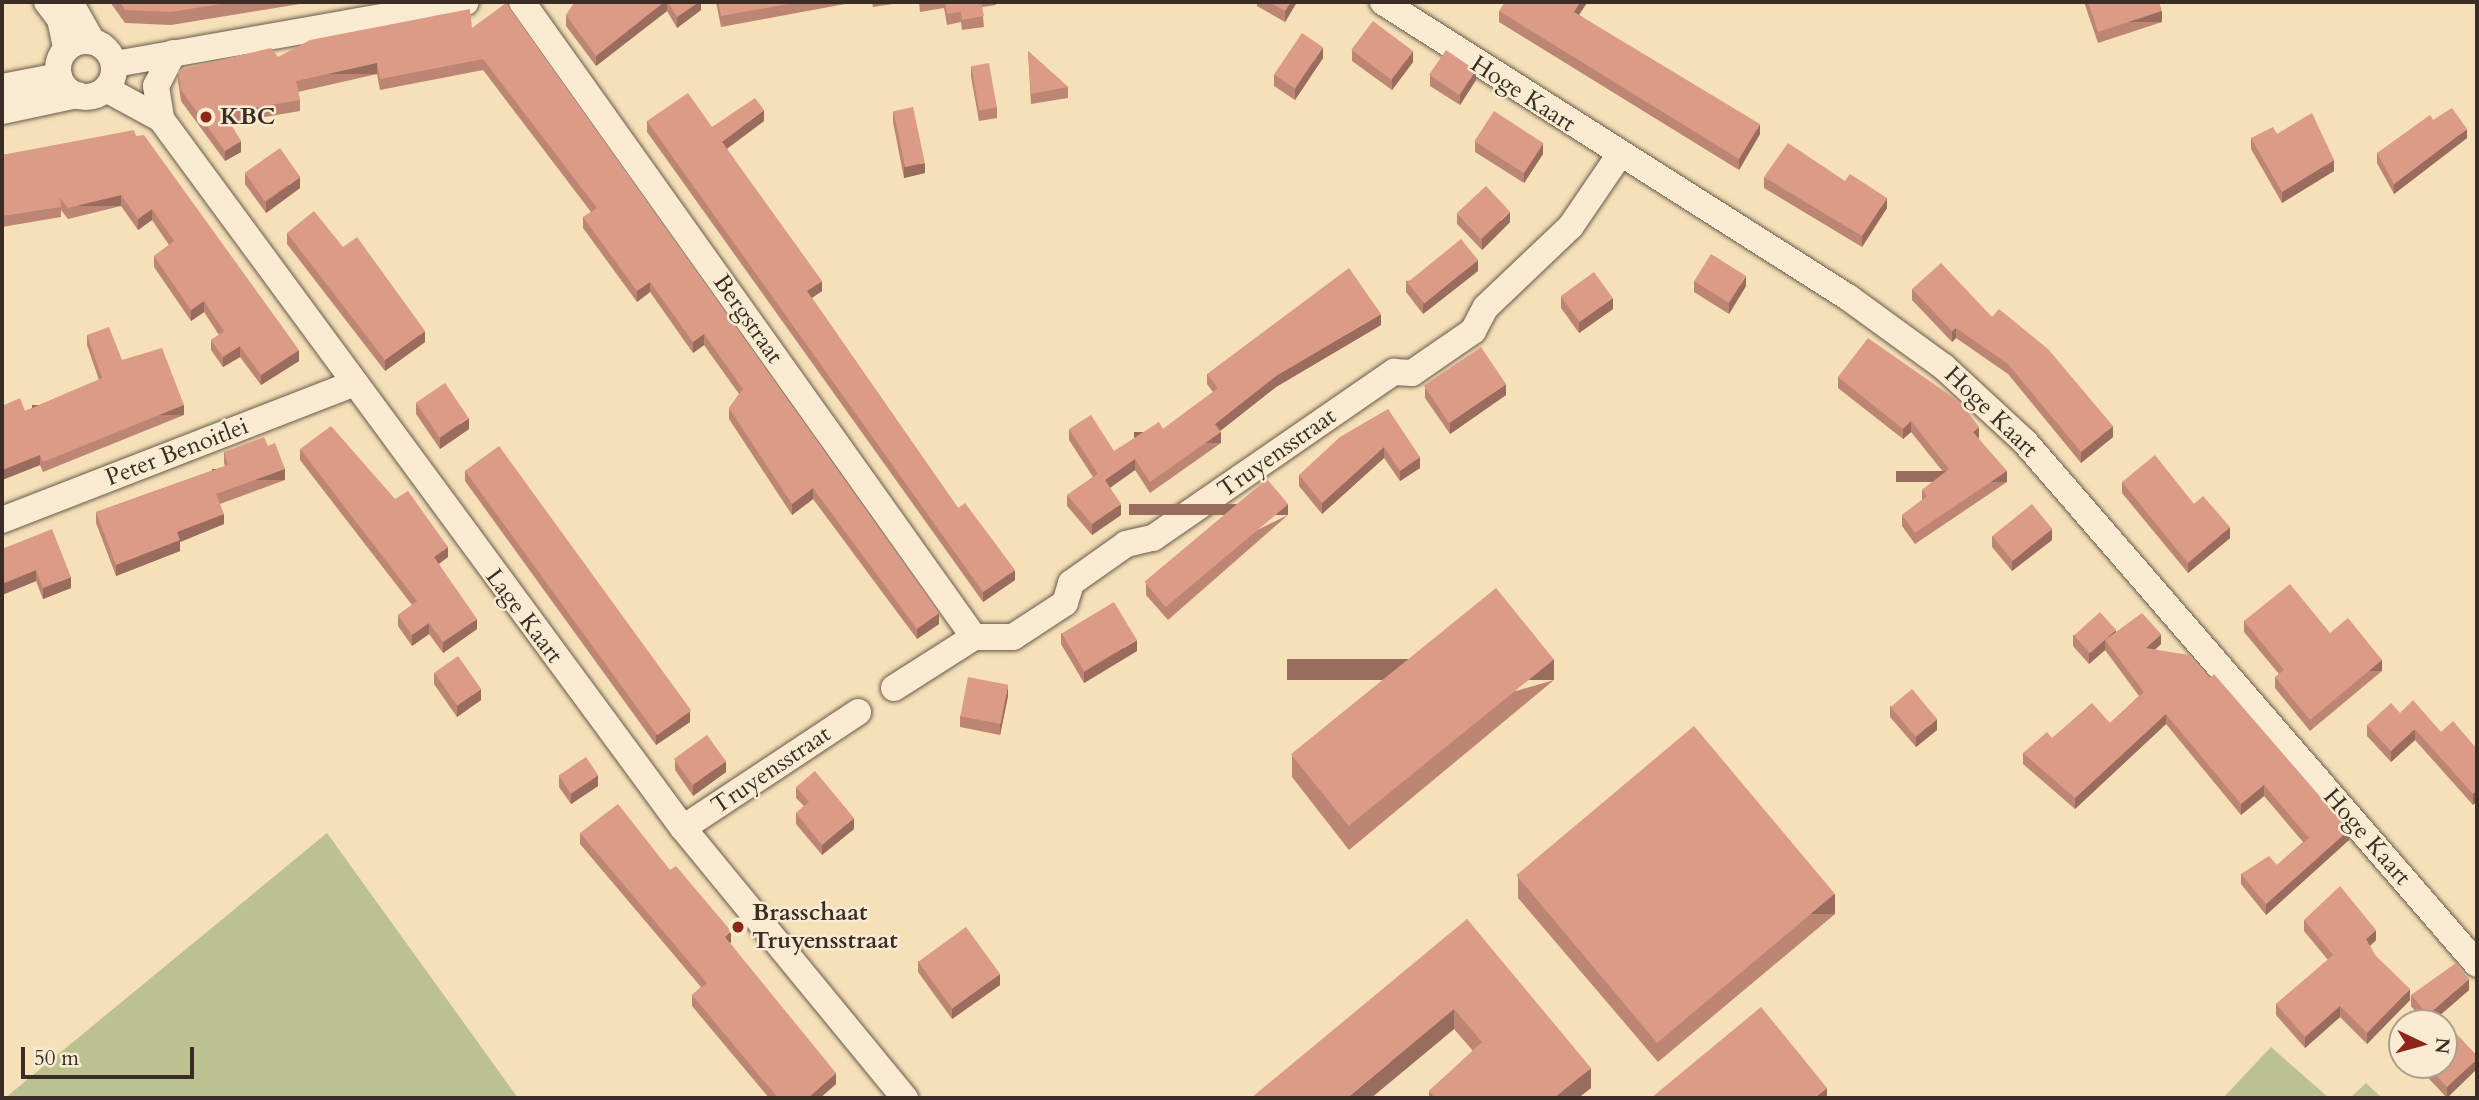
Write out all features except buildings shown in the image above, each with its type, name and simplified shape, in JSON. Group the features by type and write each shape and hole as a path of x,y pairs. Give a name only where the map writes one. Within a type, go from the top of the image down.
{"street":[{"path":"47,2 60,19 66,48 59,76"},
{"path":"2,111 107,89 114,64 107,49 93,41 70,2"},
{"path":"114,64 466,2"},
{"name":"Bergstraat","path":"522,2 974,637"},
{"name":"Hoge Kaart","path":"1383,2 1618,157 1849,298 1944,367 2025,442 2477,964"},
{"path":"66,48 93,41"},
{"name":"Lage Kaart","path":"161,119 156,86 173,53"},
{"path":"2,87 59,76"},
{"path":"59,76 77,95"},
{"name":"Lage Kaart","path":"107,89 161,119 352,384 683,828 905,1098"},
{"name":"Truyensstraat","path":"974,637 1013,637 1065,603 1072,583 1126,544 1153,538 1394,372 1412,373 1473,331 1486,307 1570,226 1618,157"},
{"name":"Peter Benoitlei","path":"2,520 352,384"},
{"path":"894,688 974,637"},
{"name":"Truyensstraat","path":"683,828 859,712"}],"green space":[{"path":"327,833 518,1098 5,1098"},
{"path":"2271,1047 2329,1098 2223,1098"},
{"path":"2366,1083 2382,1098 2350,1098"}],"place":[{"name":"KBC","path":"206,117"},
{"name":"Brasschaat Truyensstraat","path":"738,927"}]}
